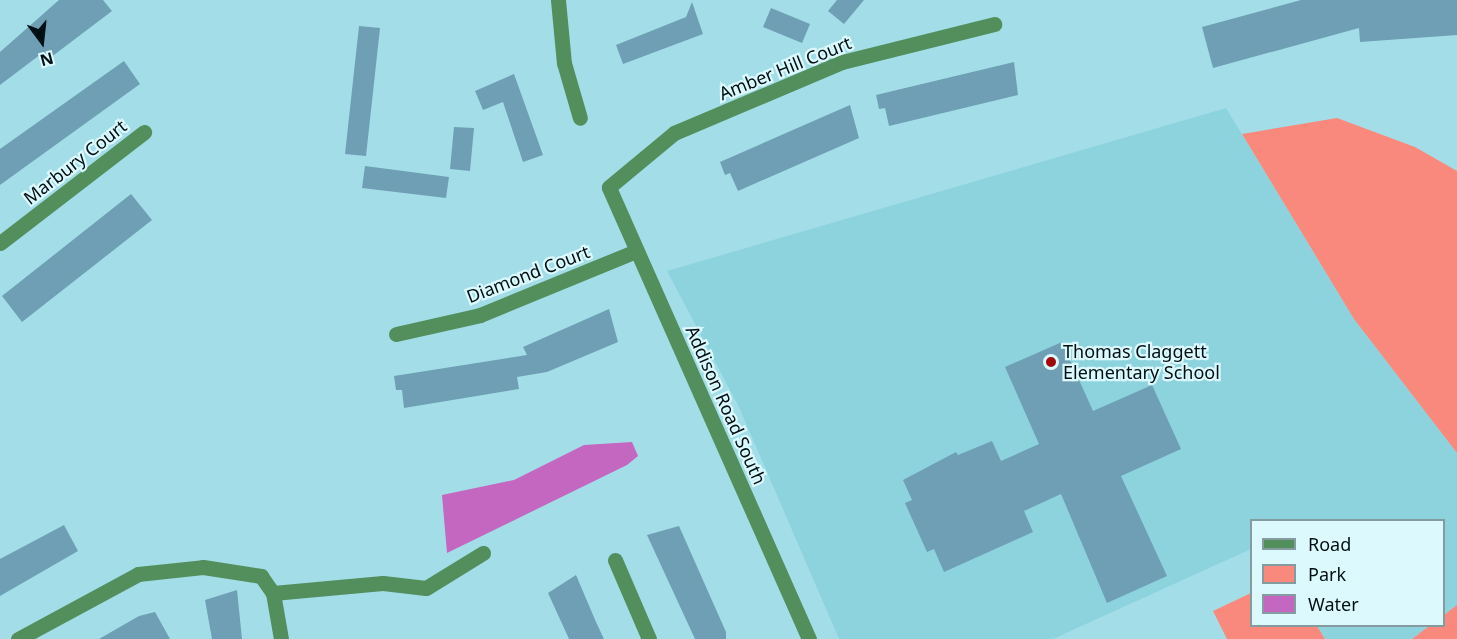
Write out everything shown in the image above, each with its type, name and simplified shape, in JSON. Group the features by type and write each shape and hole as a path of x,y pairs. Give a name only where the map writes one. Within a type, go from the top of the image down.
{"street":[{"path":"558,0 564,63 580,118"},
{"name":"Amber Hill Court","path":"609,187 674,134 821,71 994,24"},
{"name":"Marbury Court","path":"0,243 144,132"},
{"name":"Addison Road South","path":"609,187 808,639"},
{"name":"Diamond Court","path":"396,334 480,315 636,251"},
{"path":"273,593 383,583 426,588 483,553"},
{"path":"615,560 649,639"},
{"path":"18,639 104,589 160,570 242,570 261,576 273,593 280,639"}],"shaded area":[{"name":"Thomas Claggett Elementary School","path":"1226,108 1354,319 1457,453 1457,605 1445,614 1445,519 1250,519 1250,549 1053,639 839,639 738,405 667,271"},
{"path":"1318,627 1428,627 1412,639 1325,639"}],"green space":[{"path":"1337,118 1415,147 1457,171 1457,453 1354,319 1242,134"},
{"path":"1250,593 1250,627 1318,627 1325,639 1227,639 1213,611"},
{"path":"1457,605 1457,639 1412,639 1428,627 1445,627 1445,614"}],"water":[{"path":"632,442 638,456 627,465 447,553 442,495 514,480 584,445"}],"building":[{"path":"59,0 103,0 112,11 46,61 41,54 0,85 0,52"},
{"path":"837,0 864,0 844,24 828,11"},
{"path":"1301,0 1457,0 1457,35 1360,42 1359,28 1213,68 1202,27"},
{"path":"692,2 703,34 623,64 616,45 686,17"},
{"path":"771,8 810,24 802,43 763,27"},
{"path":"359,26 380,28 366,156 345,154"},
{"path":"124,61 140,84 0,185 0,149"},
{"path":"1014,62 1018,95 889,126 885,108 879,109 876,95"},
{"path":"514,74 543,155 523,162 503,102 483,110 475,91"},
{"path":"850,105 859,138 738,191 730,173 725,175 720,162"},
{"path":"454,127 474,128 470,171 450,169"},
{"path":"365,166 449,177 446,198 362,188"},
{"path":"131,194 152,220 22,322 2,296"},
{"path":"609,309 618,342 547,372 517,377 519,389 404,408 402,390 396,390 394,376 527,355 523,347"},
{"path":"1062,342 1093,411 1152,385 1181,449 1121,476 1167,576 1107,603 1061,494 1024,511 1033,532 944,572 934,549 927,552 905,503 912,500 903,480 956,452 958,455 992,441 1001,461 1039,444 1005,367"},
{"path":"64,525 78,551 0,596 0,559"},
{"path":"679,526 726,632 726,639 695,639 647,535"},
{"path":"576,575 604,639 569,639 548,593"},
{"path":"237,590 242,639 212,639 205,600"},
{"path":"155,612 170,639 99,639 139,616"}],"place":[{"name":"Thomas Claggett Elementary School","path":"1051,362"}]}
